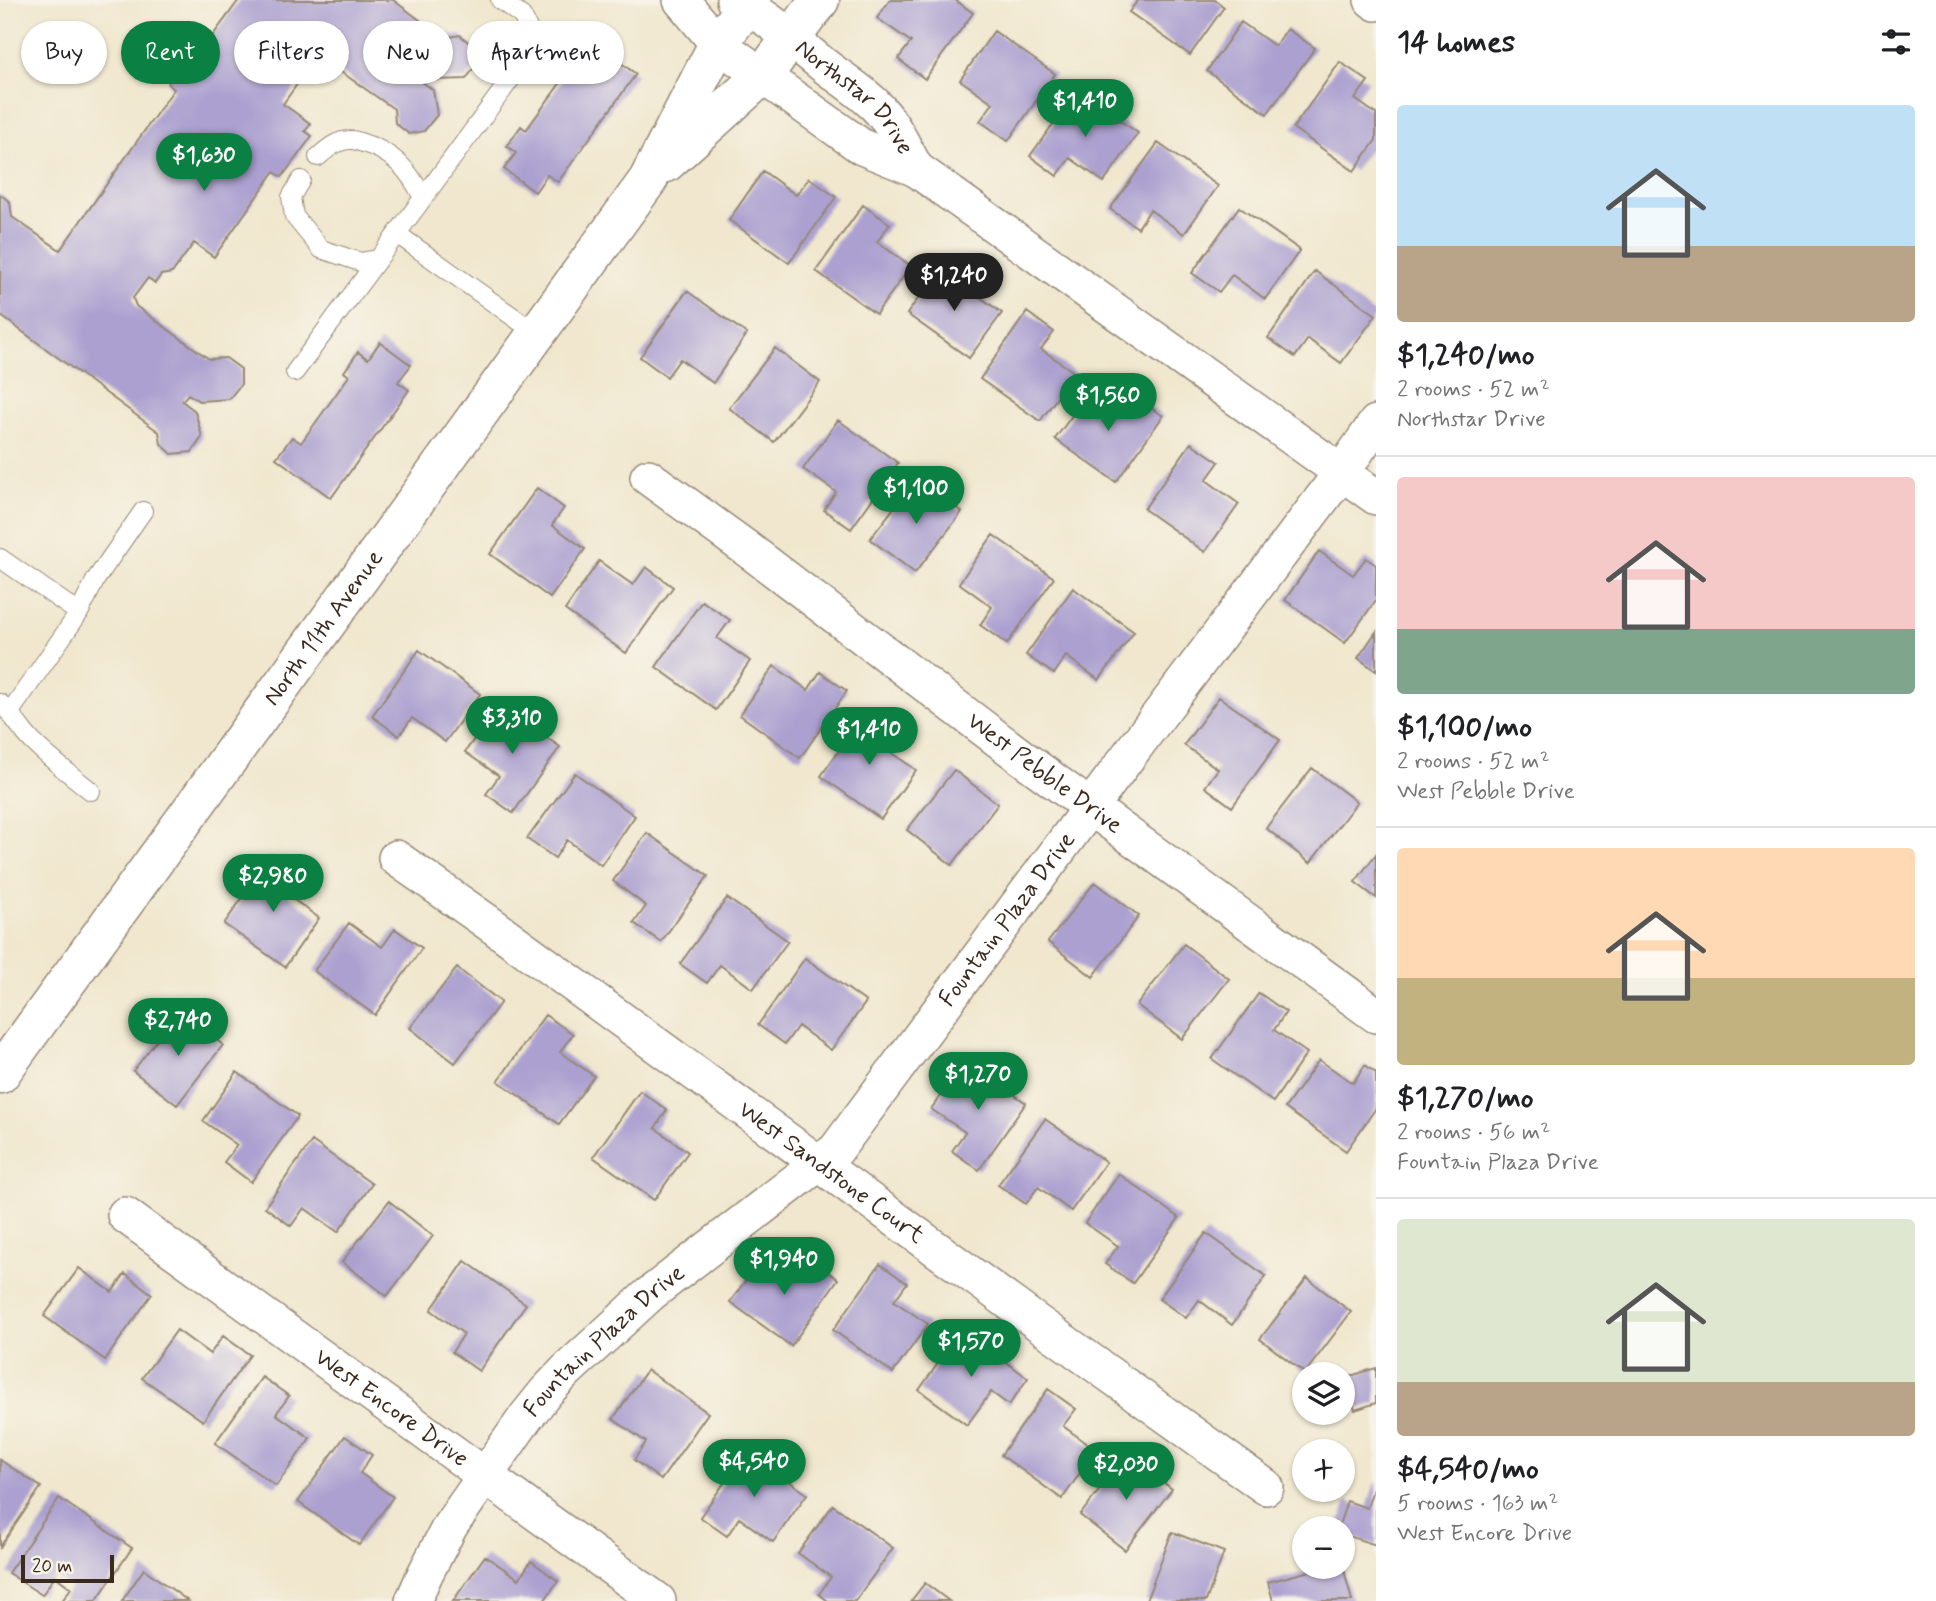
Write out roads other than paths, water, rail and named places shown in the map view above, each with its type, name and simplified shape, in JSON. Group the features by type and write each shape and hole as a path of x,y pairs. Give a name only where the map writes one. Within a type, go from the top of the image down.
{"main road":[{"name":"North 11th Avenue","path":"648,180 763,75 820,0"},
{"name":"North 11th Avenue","path":"0,1074 648,180 718,44 744,2"}],"street":[{"path":"681,0 718,44 862,147 916,169"},
{"path":"1372,0 1376,3"},
{"name":"Northstar Drive","path":"744,2 876,105 916,169 1376,497"},
{"name":"Fountain Plaza Drive","path":"413,1601 450,1526 526,1417 566,1371 650,1294 836,1150 1376,423"},
{"name":"West Pebble Drive","path":"648,477 1020,756 1376,1015"},
{"name":"West Sandstone Court","path":"396,858 1266,1487"},
{"name":"West Encore Drive","path":"125,1215 658,1601"}],"lane":[{"path":"295,372 527,57 532,36 522,16 500,0"},
{"path":"318,157 332,145 352,139 379,148 402,165 423,198"},
{"path":"302,180 291,197 294,216 321,249 360,262 377,260"},
{"path":"397,234 536,332"},
{"path":"91,791 30,739 5,707 79,613 96,579 142,511"},
{"path":"1,561 79,613"}]}
